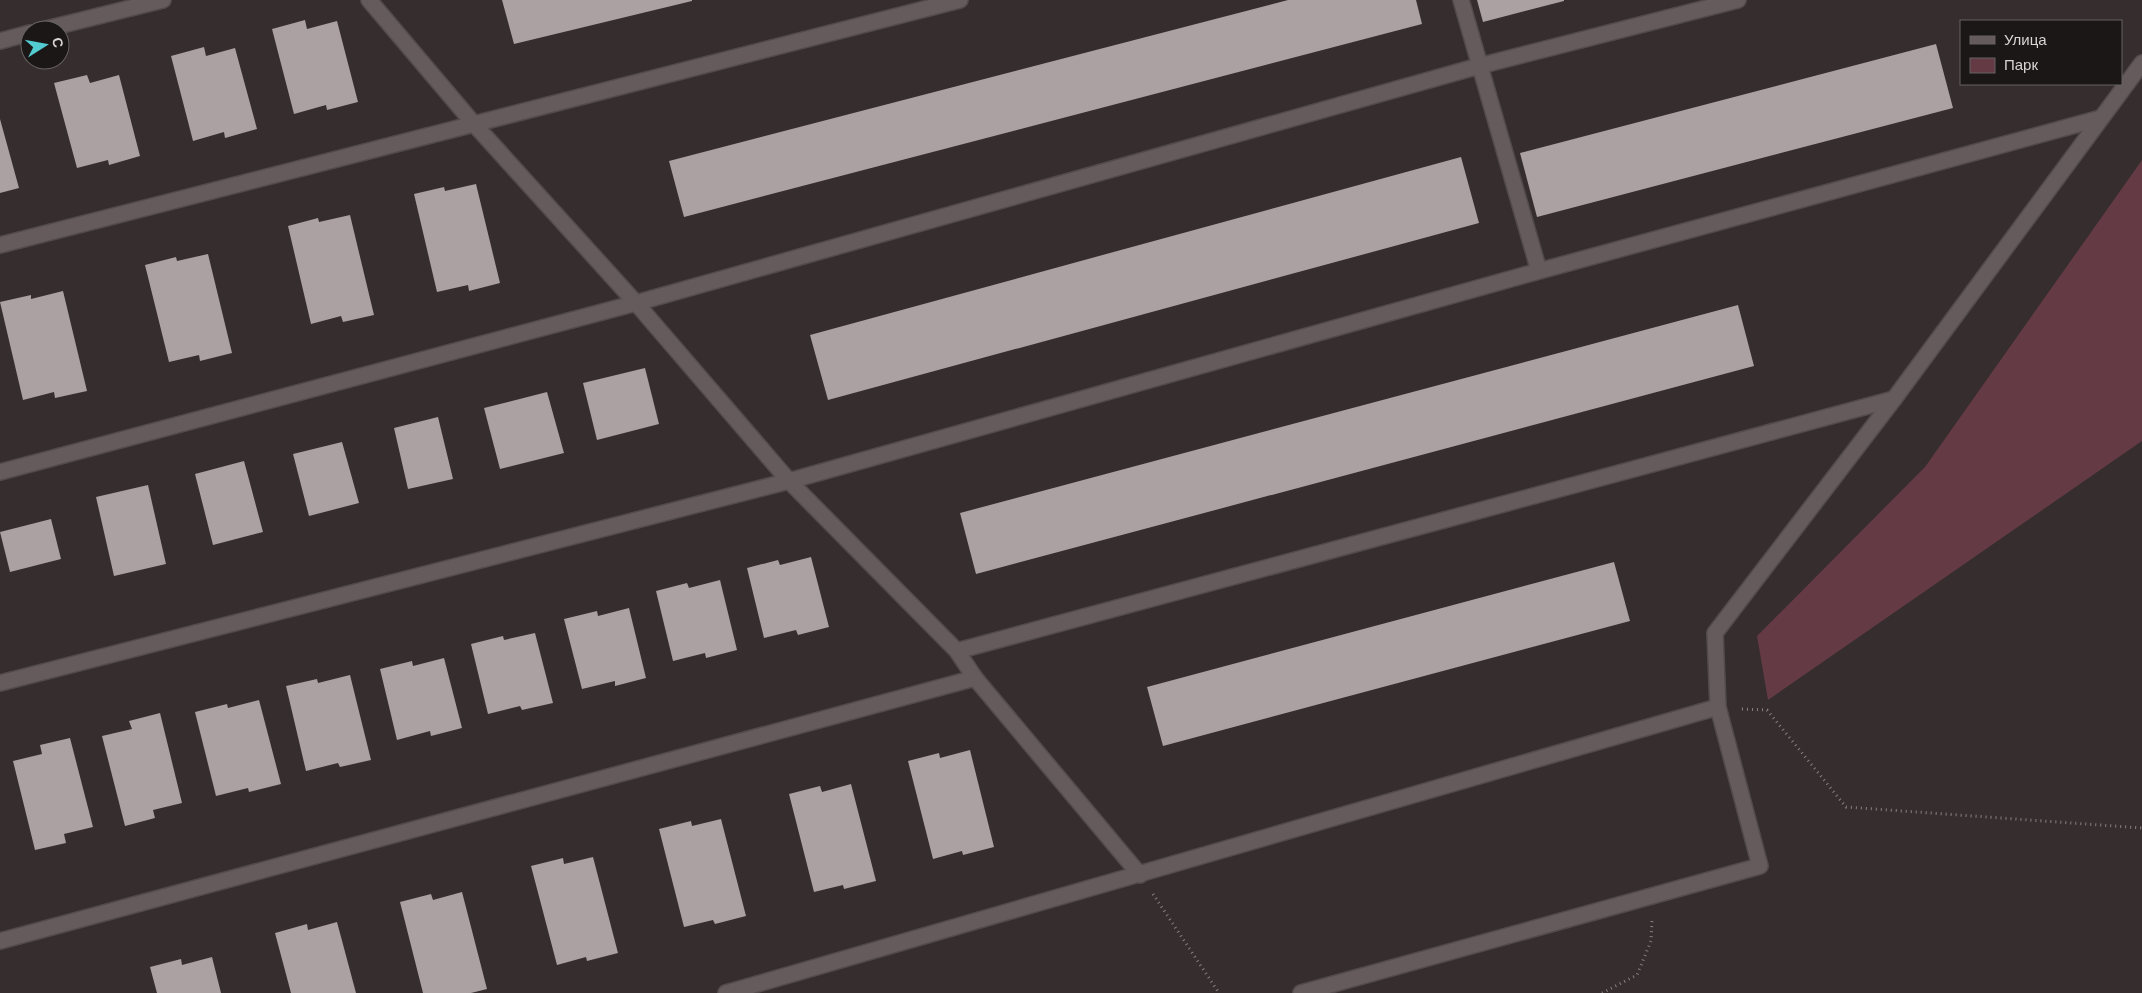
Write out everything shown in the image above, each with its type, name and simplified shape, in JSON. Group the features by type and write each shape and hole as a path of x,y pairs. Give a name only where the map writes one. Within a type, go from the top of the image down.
{"street":[{"path":"70,23 162,0"},
{"path":"369,0 474,124 636,303 789,481 957,651 975,678 1140,875"},
{"path":"0,245 960,0"},
{"path":"1461,0 1539,271"},
{"path":"0,472 636,303 1479,66 1738,0"},
{"path":"0,40 20,35"},
{"path":"1302,993 1760,866 1718,707 1716,632 1894,399 2142,63"},
{"path":"0,683 789,481 1539,271 2101,118"},
{"path":"957,651 1894,399"},
{"path":"0,941 975,678"},
{"path":"726,993 1718,707"}],"path":[{"path":"1718,707 1767,710 1846,807 2142,828"},
{"path":"1140,875 1220,993"},
{"path":"1602,993 1637,974 1651,940 1652,896"}],"green space":[{"path":"2142,160 2142,441 1768,700 1757,636 1925,467"}],"building":[{"path":"502,0 692,0 692,1 514,44"},
{"path":"1288,0 1416,0 1422,24 684,217 669,161"},
{"path":"1477,0 1564,0 1564,1 1483,22"},
{"path":"305,20 307,29 337,21 358,102 327,110 326,105 294,114 272,29"},
{"path":"1936,44 1953,108 1537,217 1520,153"},
{"path":"204,47 206,56 235,48 257,129 225,138 224,132 193,141 171,56"},
{"path":"87,75 90,83 119,75 140,156 109,165 108,160 77,168 54,83"},
{"path":"0,119 19,188 0,193"},
{"path":"1461,157 1479,223 828,400 810,335"},
{"path":"476,184 500,283 469,291 468,285 437,292 414,194 444,187 445,191"},
{"path":"350,215 374,315 343,322 341,316 311,324 288,226 318,218 319,222"},
{"path":"208,254 232,353 200,361 199,355 169,362 145,265 176,257 177,261"},
{"path":"63,291 87,391 55,398 54,392 23,400 0,302 31,295 31,299"},
{"path":"1738,305 1754,366 976,574 960,513"},
{"path":"645,368 659,424 597,440 583,383"},
{"path":"547,392 564,453 500,469 484,408"},
{"path":"438,417 453,479 408,489 394,428"},
{"path":"342,442 359,503 309,516 293,454"},
{"path":"244,461 263,532 213,545 195,474"},
{"path":"148,485 166,564 114,576 96,497"},
{"path":"51,519 61,559 10,572 0,532"},
{"path":"811,557 829,627 798,635 796,630 764,638 747,568 778,560 780,565"},
{"path":"1614,562 1630,621 1163,746 1147,687"},
{"path":"720,580 737,650 706,658 705,653 673,661 656,591 687,583 689,588"},
{"path":"629,608 646,678 615,686 615,681 582,689 564,619 597,611 598,616"},
{"path":"535,633 553,703 522,710 520,706 488,714 471,644 503,636 504,640"},
{"path":"444,658 462,728 431,736 430,731 397,740 380,669 412,661 413,666"},
{"path":"350,675 371,760 340,767 338,763 306,771 286,686 317,679 318,683"},
{"path":"259,700 281,784 249,792 248,788 216,796 195,712 227,704 228,708"},
{"path":"160,713 182,803 153,810 155,818 125,826 102,736 132,729 129,721"},
{"path":"70,738 93,827 64,834 66,843 35,850 13,761 42,754 40,745"},
{"path":"970,750 994,847 963,855 962,851 933,859 908,761 939,753 940,758"},
{"path":"851,784 876,881 844,889 843,885 814,892 789,794 820,786 822,792"},
{"path":"721,819 746,916 715,924 713,920 684,927 659,829 691,821 692,826"},
{"path":"593,857 618,953 587,961 586,957 557,965 531,866 563,858 564,864"},
{"path":"462,892 487,989 471,993 423,993 400,902 431,894 433,900"},
{"path":"337,922 356,993 291,993 275,933 307,924 308,930"},
{"path":"212,957 221,993 157,993 150,967 181,959 182,965"}]}
